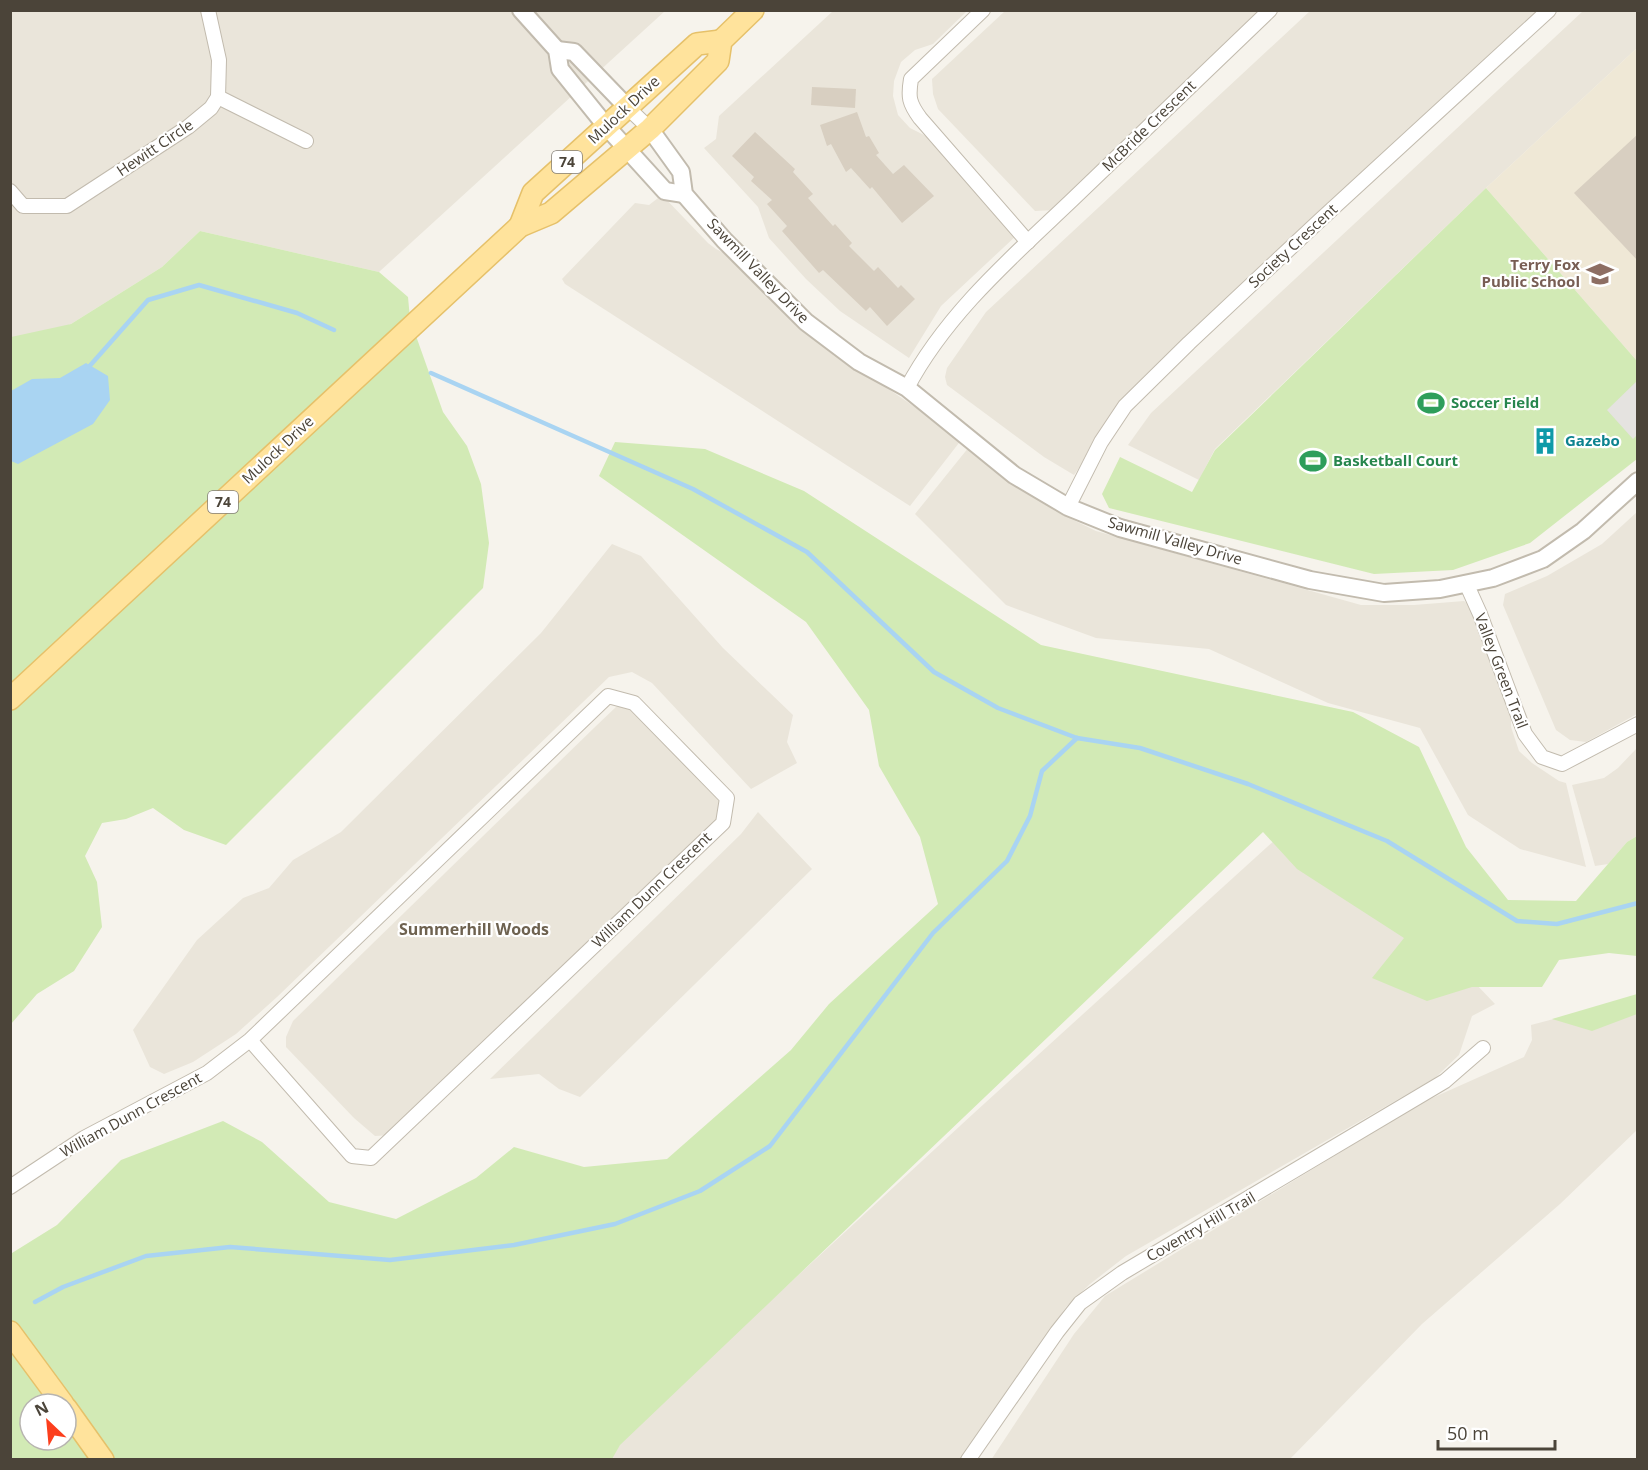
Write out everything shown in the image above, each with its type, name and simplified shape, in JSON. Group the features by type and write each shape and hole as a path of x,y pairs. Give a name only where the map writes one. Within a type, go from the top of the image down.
{"main road":[{"name":"Mulock Drive","path":"520,226 533,192 697,44 721,41 753,10"},
{"name":"Mulock Drive","path":"10,699 520,226 551,213 650,129 718,61 721,41"},
{"path":"10,1332 55,1392"},
{"path":"78,1424 103,1460"}],"street":[{"path":"208,10 219,60 218,97 306,141"},
{"path":"521,10 557,50 574,52 650,129"},
{"path":"983,10 911,79 908,94 912,107 920,118 1028,242"},
{"name":"McBride Crescent","path":"907,388 923,360 968,303 1028,242 1270,10"},
{"name":"Society Crescent","path":"1068,507 1101,442 1125,406 1301,238 1549,10"},
{"name":"Sawmill Valley Drive","path":"557,50 560,69 606,126 665,191 684,194"},
{"name":"Hewitt Circle","path":"10,191 23,206 67,206 188,127 211,108 218,97"},
{"name":"Sawmill Valley Drive","path":"650,129 681,172 684,194 724,240 806,321 859,362 907,388 1014,475 1068,507 1120,528 1310,580 1384,593 1440,589 1493,578 1543,559 1583,531 1638,481"},
{"name":"Valley Green Trail","path":"1466,583 1525,734 1542,757 1562,764 1638,724"},
{"name":"William Dunn Crescent","path":"10,1187 84,1138 207,1073 250,1040 608,696 634,703 727,798 723,823 371,1158 352,1156 250,1040"},
{"name":"Coventry Hill Trail","path":"968,1460 1057,1332 1080,1303 1122,1273 1445,1081 1484,1048"}],"shaded area":[{"path":"11,11 665,11 379,272 200,231 162,267 71,324 11,347"},
{"path":"833,11 967,11 933,44 915,50 901,62 894,81 893,96 898,115 910,128 926,136 1018,234 941,306 909,358 840,311 806,279 769,238 758,207 704,148 716,139 719,116"},
{"path":"1005,11 1262,11 1055,210 1035,211 938,109 933,94 932,79"},
{"path":"1310,11 1542,11 1204,323 1086,458 1074,475 1044,457 947,385 945,377 947,368 986,312"},
{"path":"1583,11 1637,11 1637,48 1486,188 1215,449 1199,480 1128,445 1151,413"},
{"name":"Terry Fox Public School","path":"1637,48 1637,361 1486,188"},
{"path":"662,195 708,243 740,261 828,348 962,439 910,506 565,284 562,279 635,203 649,205"},
{"path":"1637,381 1637,435 1633,439 1607,410"},
{"path":"969,447 1032,496 1055,511 1096,531 1361,605 1414,605 1464,601 1475,610 1511,702 1511,727 1519,751 1532,763 1559,781 1566,783 1586,867 1520,849 1468,815 1420,728 1328,703 1209,649 1096,638 1006,605 915,514"},
{"path":"1637,512 1637,714 1586,742 1570,740 1556,730 1503,605 1505,594 1547,576 1602,544"},
{"path":"612,544 641,556 723,648 793,715 787,742 797,763 751,789 652,683 632,672 609,677 236,1034 193,1062 164,1074 150,1067 133,1030 197,940 243,898 269,888 293,860 341,832 541,633"},
{"path":"635,705 720,798 720,818 392,1135 375,1136 354,1118 286,1047 286,1037 293,1021 616,707"},
{"path":"1637,748 1637,836 1627,842 1608,864 1595,866 1572,785 1604,778 1618,768"},
{"path":"1309,809 1495,1004 1472,1016 1459,1055 1435,1078 1126,1256 1090,1284 1066,1307 964,1459 598,1460 974,1113"},
{"path":"758,812 812,869 580,1097 559,1089 539,1074 490,1079 741,834"},
{"path":"1637,997 1637,1130 1560,1204 1422,1324 1290,1459 991,1460 1074,1334 1105,1296 1421,1103 1524,1057 1532,1040 1531,1025"}],"green space":[{"path":"1486,188 1637,361 1637,459 1530,543 1453,570 1374,574 1109,508 1102,494 1120,457 1192,492 1215,450"},
{"path":"200,231 379,272 408,297 410,319 443,412 467,446 481,484 489,543 483,588 226,845 184,830 153,808 126,819 102,823 85,856 97,882 102,927 74,971 37,994 11,1024 11,337 71,324 162,267"},
{"path":"615,442 705,449 804,491 1041,645 1353,712 1419,747 1466,847 1508,900 1576,901 1627,842 1637,836 1637,956 1609,953 1559,960 1542,987 1472,987 1427,1001 1372,978 1404,938 1297,869 1263,832 620,1445 612,1459 11,1459 10,1252 12,1253 57,1225 121,1160 223,1121 262,1142 329,1202 396,1219 476,1178 514,1147 584,1167 667,1159 791,1050 829,1004 938,904 920,837 879,766 869,710 806,622 599,476"},
{"path":"1637,994 1637,1014 1592,1031 1552,1019"}],"water":[{"path":"86,363 108,376 110,400 93,424 18,464 11,461 11,391 32,379 60,378"}],"building":[{"path":"812,87 856,89 855,108 811,105"},
{"path":"857,112 866,137 869,136 879,153 876,155 893,174 904,165 934,196 902,223 872,187 870,189 851,168 846,172 831,144 827,146 820,125"},
{"path":"755,132 795,169 793,172 813,194 808,198 852,243 849,246 874,271 878,267 898,288 901,285 915,299 887,326 870,307 866,311 823,270 819,273 782,231 787,226 767,204 772,200 751,181 754,177 732,156"},
{"path":"1638,134 1638,261 1574,193"},
{"name":"Gazebo","path":"1547,430 1557,441 1543,452 1533,441"}],"waterway":[{"path":"87,369 148,300 199,285 297,313 334,330"},
{"path":"431,373 693,489 807,552 934,672 998,708 1077,738 1140,748 1248,784 1387,841 1517,921 1557,924 1638,903"},
{"path":"35,1302 63,1287 146,1256 230,1247 390,1260 514,1245 615,1224 700,1191 770,1146 933,933 1007,861 1030,816 1042,771 1077,738"}],"place":[{"name":"Terry Fox Public School","path":"1600,274"},
{"name":"Soccer Field","path":"1431,403"},
{"name":"Gazebo","path":"1545,441"},
{"name":"Basketball Court","path":"1313,461"}],"district":[{"name":"Summerhill Woods","path":"474,929"}]}
